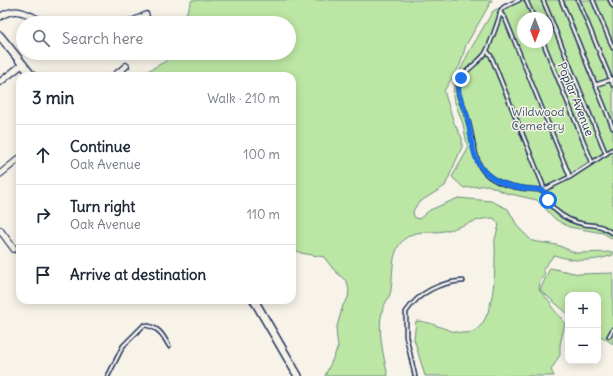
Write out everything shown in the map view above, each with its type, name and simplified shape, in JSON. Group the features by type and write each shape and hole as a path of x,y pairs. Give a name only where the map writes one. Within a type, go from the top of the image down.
{"street":[{"path":"0,17 10,12 20,11 31,16"},
{"path":"0,36 16,55"},
{"path":"20,60 29,72"},
{"path":"0,82 23,64"},
{"path":"119,72 126,66"},
{"path":"0,174 16,161"},
{"path":"0,230 14,249"},
{"path":"256,304 298,376"}],"lane":[{"path":"519,0 504,7 500,13 487,51 461,78 458,90 470,127 480,166 486,173 502,183 522,188 543,190 570,177 613,149"},
{"path":"526,0 531,12"},
{"path":"543,0 606,154"},
{"path":"561,0 613,128"},
{"path":"578,0 613,85"},
{"path":"593,0 613,48"},
{"path":"610,0 613,6"},
{"path":"500,13 505,18 570,177"},
{"name":"Poplar Avenue","path":"545,48 592,162"},
{"path":"487,51 492,56 543,185 543,190 553,208 560,214 582,224 602,228 613,233"},
{"path":"595,85 612,80"},
{"path":"415,376 406,336 406,312 421,296 436,286 463,281"},
{"path":"108,376 123,346 144,325 158,328 169,346"},
{"path":"609,336 613,329"}],"green space":[{"path":"192,0 492,0 466,45 460,65 444,91 454,123 462,138 462,147 445,186 418,203 413,211 414,217 419,219 430,210 458,198 491,201 508,209 518,227 532,241 557,245 576,253 613,252 613,255 591,260 576,260 554,255 543,269 545,274 540,281 539,290 551,303 551,306 565,323 560,345 560,355 551,370 554,376 425,376 414,339 416,321 429,323 454,332 467,333 476,330 483,323 488,313 493,288 495,237 499,225 494,218 487,218 444,231 416,233 407,237 401,242 394,257 390,293 383,309 380,327 388,376 325,376 338,347 336,330 343,305 348,298 349,290 347,282 333,269 324,257 296,251 296,72 148,72 167,60 296,60 296,16 185,16"},
{"name":"Wildwood Cemetery","path":"517,0 613,0 613,239 603,233 569,227 555,219 537,200 506,193 488,185 464,188 452,177 468,149 463,124 453,97 454,83 470,50 493,11"},
{"path":"550,268 579,274 613,273 613,344 601,336 601,292 565,292 565,311 540,290"}],"route":[{"path":"461,78 458,83 459,97 465,110 476,156 480,166 486,173 502,183 522,188 543,190 548,200"}]}
